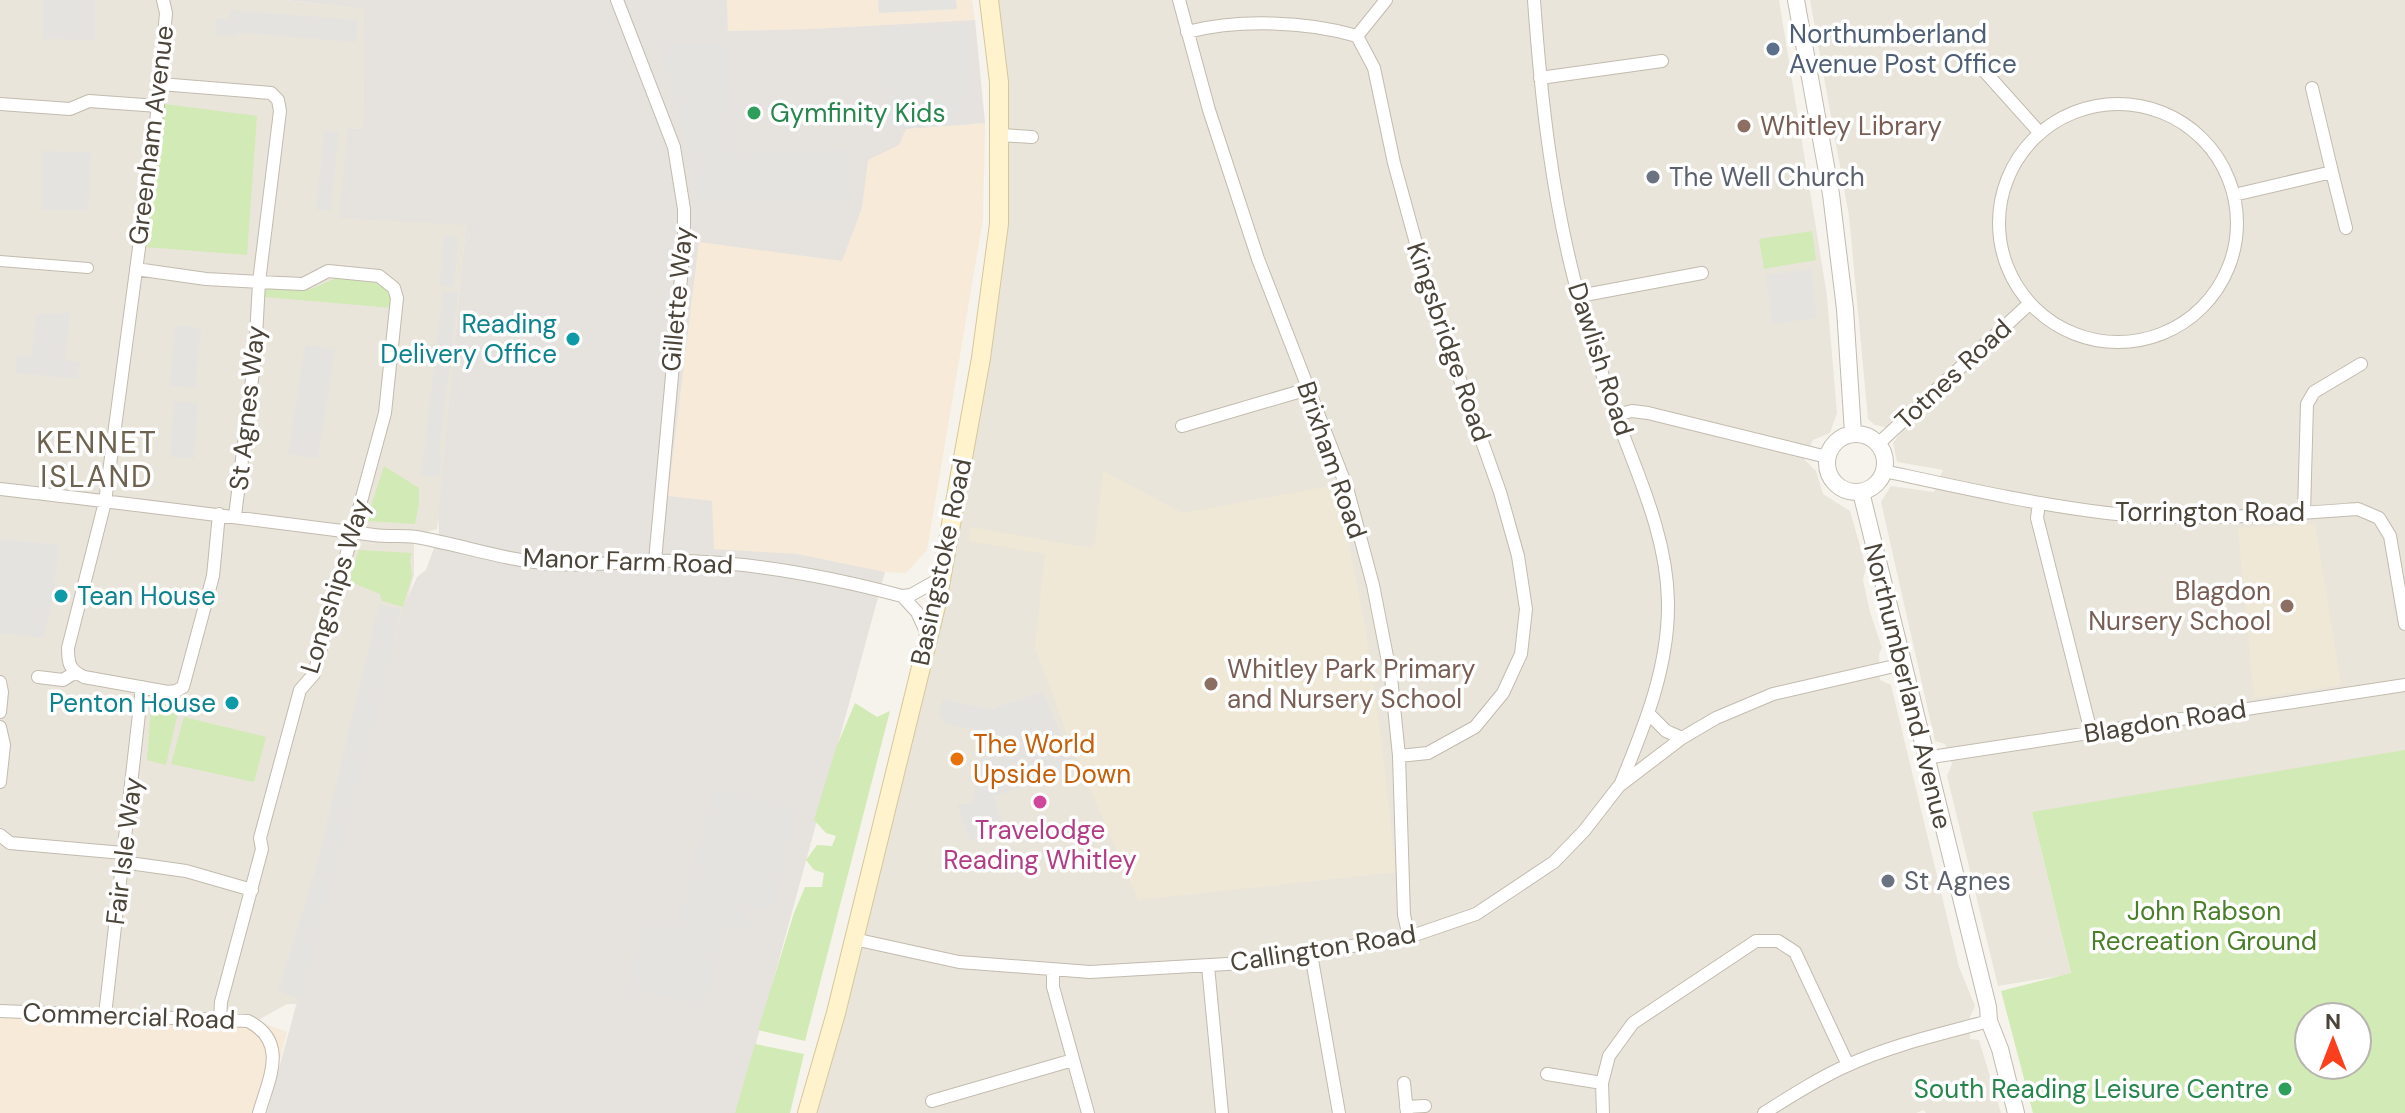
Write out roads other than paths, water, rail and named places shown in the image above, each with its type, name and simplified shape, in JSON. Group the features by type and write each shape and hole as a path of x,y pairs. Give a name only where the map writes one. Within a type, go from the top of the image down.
{"main road":[{"name":"Basingstoke Road","path":"807,1113 836,1013 928,637 992,283 999,224 1000,135 999,82 989,0"}],"street":[{"name":"Greenham Avenue","path":"74,673 68,663 68,648 105,502 158,106 166,13 163,0"},
{"name":"Gillette Way","path":"617,0 674,147 684,209 684,245 655,561"},
{"name":"Brixham Road","path":"1179,0 1258,259 1347,488 1373,585 1391,677 1399,756 1404,915 1409,937"},
{"path":"1187,32 1210,26 1309,25 1357,36 1386,0"},
{"name":"Dawlish Road","path":"1534,0 1540,78 1567,248 1616,415 1646,490 1659,537 1668,602 1661,666 1649,714 1619,786"},
{"path":"1796,0 1831,194 1845,309 1853,433"},
{"name":"Kingsbridge Road","path":"1357,36 1374,68 1412,234 1431,298 1500,492 1518,556 1526,609 1521,654 1503,693 1475,727 1428,753 1399,756"},
{"path":"1540,78 1662,61"},
{"path":"1978,64 2039,132"},
{"name":"St Agnes Way","path":"160,84 271,93 278,100 279,124 235,516"},
{"path":"2312,88 2346,228"},
{"path":"0,104 70,109 89,101 158,106"},
{"path":"2111,104 2132,104 2158,110 2185,124 2203,139 2222,163 2234,195 2238,231 2229,269 2208,303 2177,328 2140,341 2105,342 2064,330 2029,304 2011,276 2001,248 1999,215 2006,186 2021,154 2039,132 2074,112 2111,104"},
{"path":"1000,135 1032,137"},
{"path":"2234,195 2332,172"},
{"path":"0,261 88,268"},
{"path":"136,269 206,279 259,282"},
{"name":"Longships Way","path":"220,1019 221,1002 262,849 260,838 300,690 314,674 385,413 397,313 394,288 379,276 328,271 303,284 259,282"},
{"path":"1579,296 1702,273"},
{"name":"Totnes Road","path":"1878,444 2029,304"},
{"path":"2304,513 2307,404 2314,392 2361,364"},
{"path":"1182,426 1308,389"},
{"path":"1616,415 1632,411 1648,413 1827,457"},
{"path":"1853,433 1862,434 1878,444 1884,456 1884,471 1876,484 1861,492 1843,489 1835,484 1826,467 1827,457 1836,441 1853,433"},
{"name":"Torrington Road","path":"1884,471 2039,503 2108,513 2186,517 2358,509 2379,518 2390,536 2405,624"},
{"name":"Manor Farm Road","path":"0,489 235,516 375,536 418,538 551,564 716,562 781,570 902,596"},
{"name":"Northumberland Avenue","path":"1861,492 1989,1021 2000,1049 2016,1113"},
{"path":"2039,503 2037,518 2091,732"},
{"name":"St Agnes Way","path":"142,687 168,692 183,687 213,576 219,514"},
{"path":"902,596 911,595 941,578"},
{"path":"902,596 917,612 928,637"},
{"name":"Callington Road","path":"854,939 959,962 1090,972 1208,966 1311,954 1409,937 1476,914 1554,862 1584,831 1619,786 1682,738 1716,718 1773,694 1903,664"},
{"path":"38,677 63,680 74,673 142,687"},
{"path":"0,682 0,712"},
{"name":"Blagdon Road","path":"1925,758 2405,685"},
{"name":"Fair Isle Way","path":"105,1015 142,687"},
{"path":"1649,714 1666,731 1682,738"},
{"path":"0,727 4,745 0,782"},
{"path":"0,835 10,843 122,857 252,890"},
{"path":"1603,1113 1602,1083 1609,1056 1633,1023 1756,941 1778,941 1795,952 1848,1065"},
{"path":"1311,954 1339,1113"},
{"path":"1208,966 1222,1113"},
{"path":"1053,970 1053,987 1088,1113"},
{"name":"Commercial Road","path":"0,1011 248,1021 263,1028 271,1042 273,1062 259,1113"},
{"path":"1764,1113 1848,1065 1912,1041 1989,1021"},
{"path":"932,1101 1073,1060"},
{"path":"1547,1074 1602,1083"},
{"path":"1404,1083 1406,1110 1425,1106"}],"place":[{"name":"Northumberland Avenue Post Office","path":"1773,49"},
{"name":"Gymfinity Kids","path":"754,113"},
{"name":"Whitley Library","path":"1744,126"},
{"name":"The Well Church","path":"1653,177"},
{"name":"Reading Delivery Office","path":"573,339"},
{"name":"Tean House","path":"61,596"},
{"name":"Blagdon Nursery School","path":"2287,606"},
{"name":"Whitley Park Primary and Nursery School","path":"1211,684"},
{"name":"Penton House","path":"232,703"},
{"name":"The World Upside Down","path":"957,759"},
{"name":"Travelodge Reading Whitley","path":"1040,802"},
{"name":"St Agnes","path":"1888,881"},
{"name":"South Reading Leisure Centre","path":"2285,1089"}],"district":[{"name":"KENNET ISLAND","path":"97,459"}],"park label":[{"name":"John Rabson Recreation Ground","path":"2204,926"}]}
